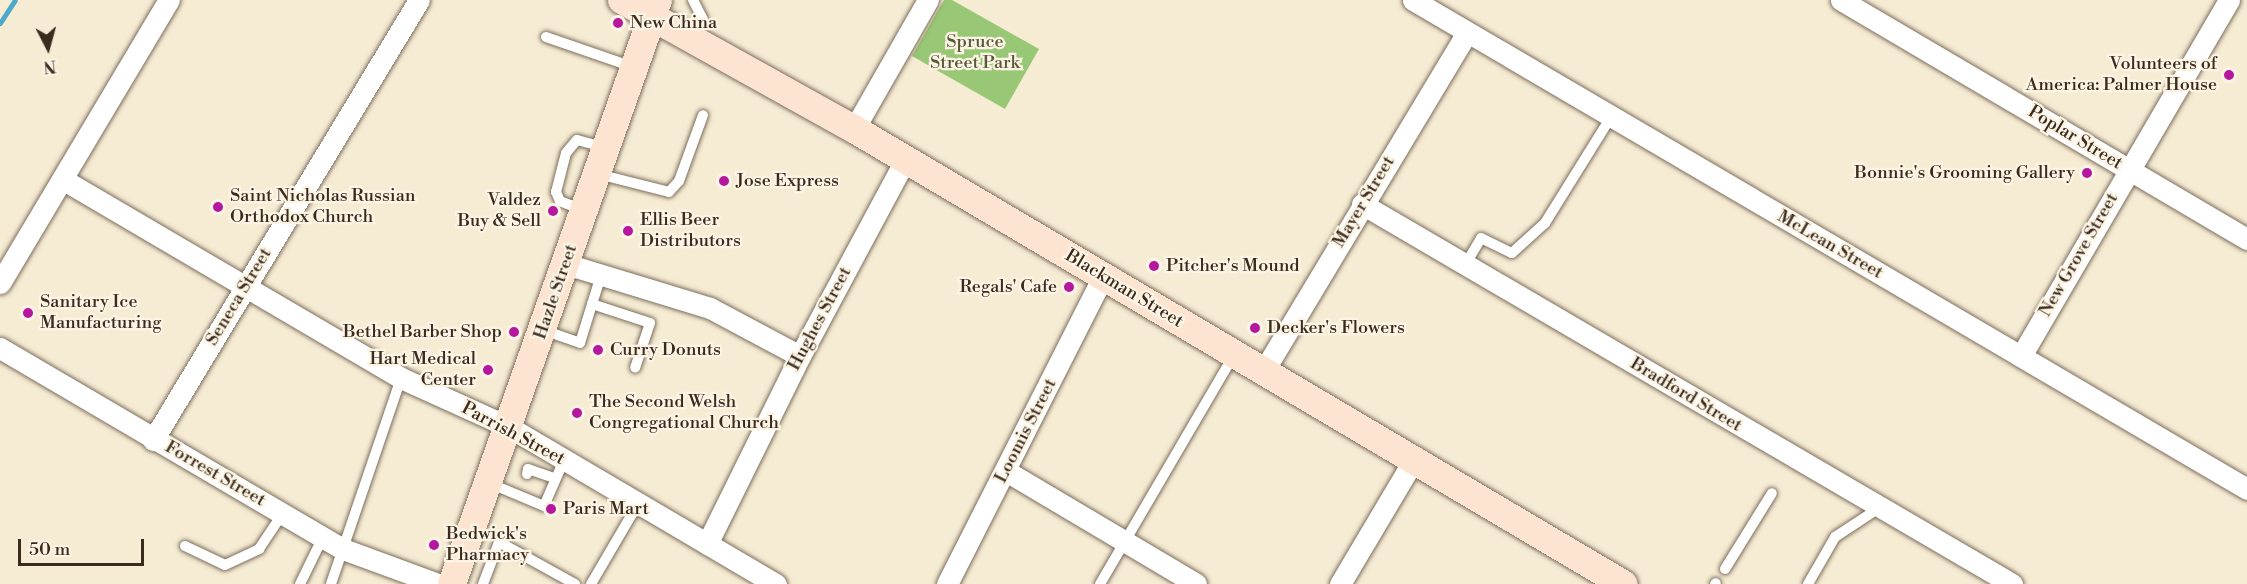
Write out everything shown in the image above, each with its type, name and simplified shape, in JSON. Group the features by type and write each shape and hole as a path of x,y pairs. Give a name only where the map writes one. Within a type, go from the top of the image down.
{"main road":[{"name":"Blackman Street","path":"622,0 655,9 694,41 854,129 1623,584"},
{"name":"Hazle Street","path":"452,584 655,9"}],"street":[{"path":"0,283 169,0"},
{"name":"Seneca Street","path":"153,440 419,0"},
{"path":"854,129 928,0"},
{"name":"McLean Street","path":"1413,0 2247,489"},
{"name":"Poplar Street","path":"1841,0 2247,239"},
{"name":"New Grove Street","path":"2021,356 2229,0"},
{"name":"Mayer Street","path":"1263,372 1467,33"},
{"name":"Hughes Street","path":"707,544 800,356 905,160"},
{"name":"Parrish Street","path":"62,178 401,378 509,427 559,469 638,504 776,584"},
{"name":"Bradford Street","path":"1362,204 2012,584"},
{"path":"566,264 710,308 800,356"},
{"name":"Loomis Street","path":"947,584 1103,276"},
{"name":"Forrest Street","path":"0,348 153,440 344,549 438,584"},
{"path":"1340,584 1413,460"},
{"path":"1006,471 1196,584"}],"lane":[{"path":"693,0 703,20 694,41"},
{"path":"546,37 633,67"},
{"path":"585,210 560,201 556,192 566,153 577,140 602,161 669,192 679,181 703,115"},
{"path":"1466,265 1481,238 1512,253 1545,223 1611,117"},
{"path":"543,330 580,343 601,275"},
{"path":"592,304 650,323 635,368"},
{"path":"1100,584 1234,355"},
{"path":"331,584 401,378"},
{"path":"534,474 559,469"},
{"path":"489,483 525,496 544,506 559,469"},
{"path":"1725,568 1772,493"},
{"path":"591,584 638,504"},
{"path":"1808,584 1835,537 1879,508"},
{"path":"185,546 225,565 259,549 283,513"},
{"path":"300,584 323,537"},
{"path":"483,584 499,542 575,584"}],"green space":[{"name":"Spruce Street Park","path":"944,0 952,0 1039,49 1005,109 912,56"}],"waterway":[{"path":"0,23 15,0"}],"place":[{"name":"New China","path":"618,23"},
{"name":"Volunteers of America: Palmer House","path":"2229,75"},
{"name":"Bonnie's Grooming Gallery","path":"2087,173"},
{"name":"Jose Express","path":"724,181"},
{"name":"Saint Nicholas Russian Orthodox Church","path":"218,207"},
{"name":"Valdez Buy & Sell","path":"553,211"},
{"name":"Ellis Beer Distributors","path":"628,231"},
{"name":"Pitcher's Mound","path":"1154,266"},
{"name":"Regals' Cafe","path":"1069,287"},
{"name":"Sanitary Ice Manufacturing","path":"28,313"},
{"name":"Decker's Flowers","path":"1255,328"},
{"name":"Bethel Barber Shop","path":"514,332"},
{"name":"Curry Donuts","path":"598,350"},
{"name":"Hart Medical Center","path":"488,370"},
{"name":"The Second Welsh Congregational Church","path":"577,413"},
{"name":"Paris Mart","path":"551,509"},
{"name":"Bedwick's Pharmacy","path":"434,545"}]}
